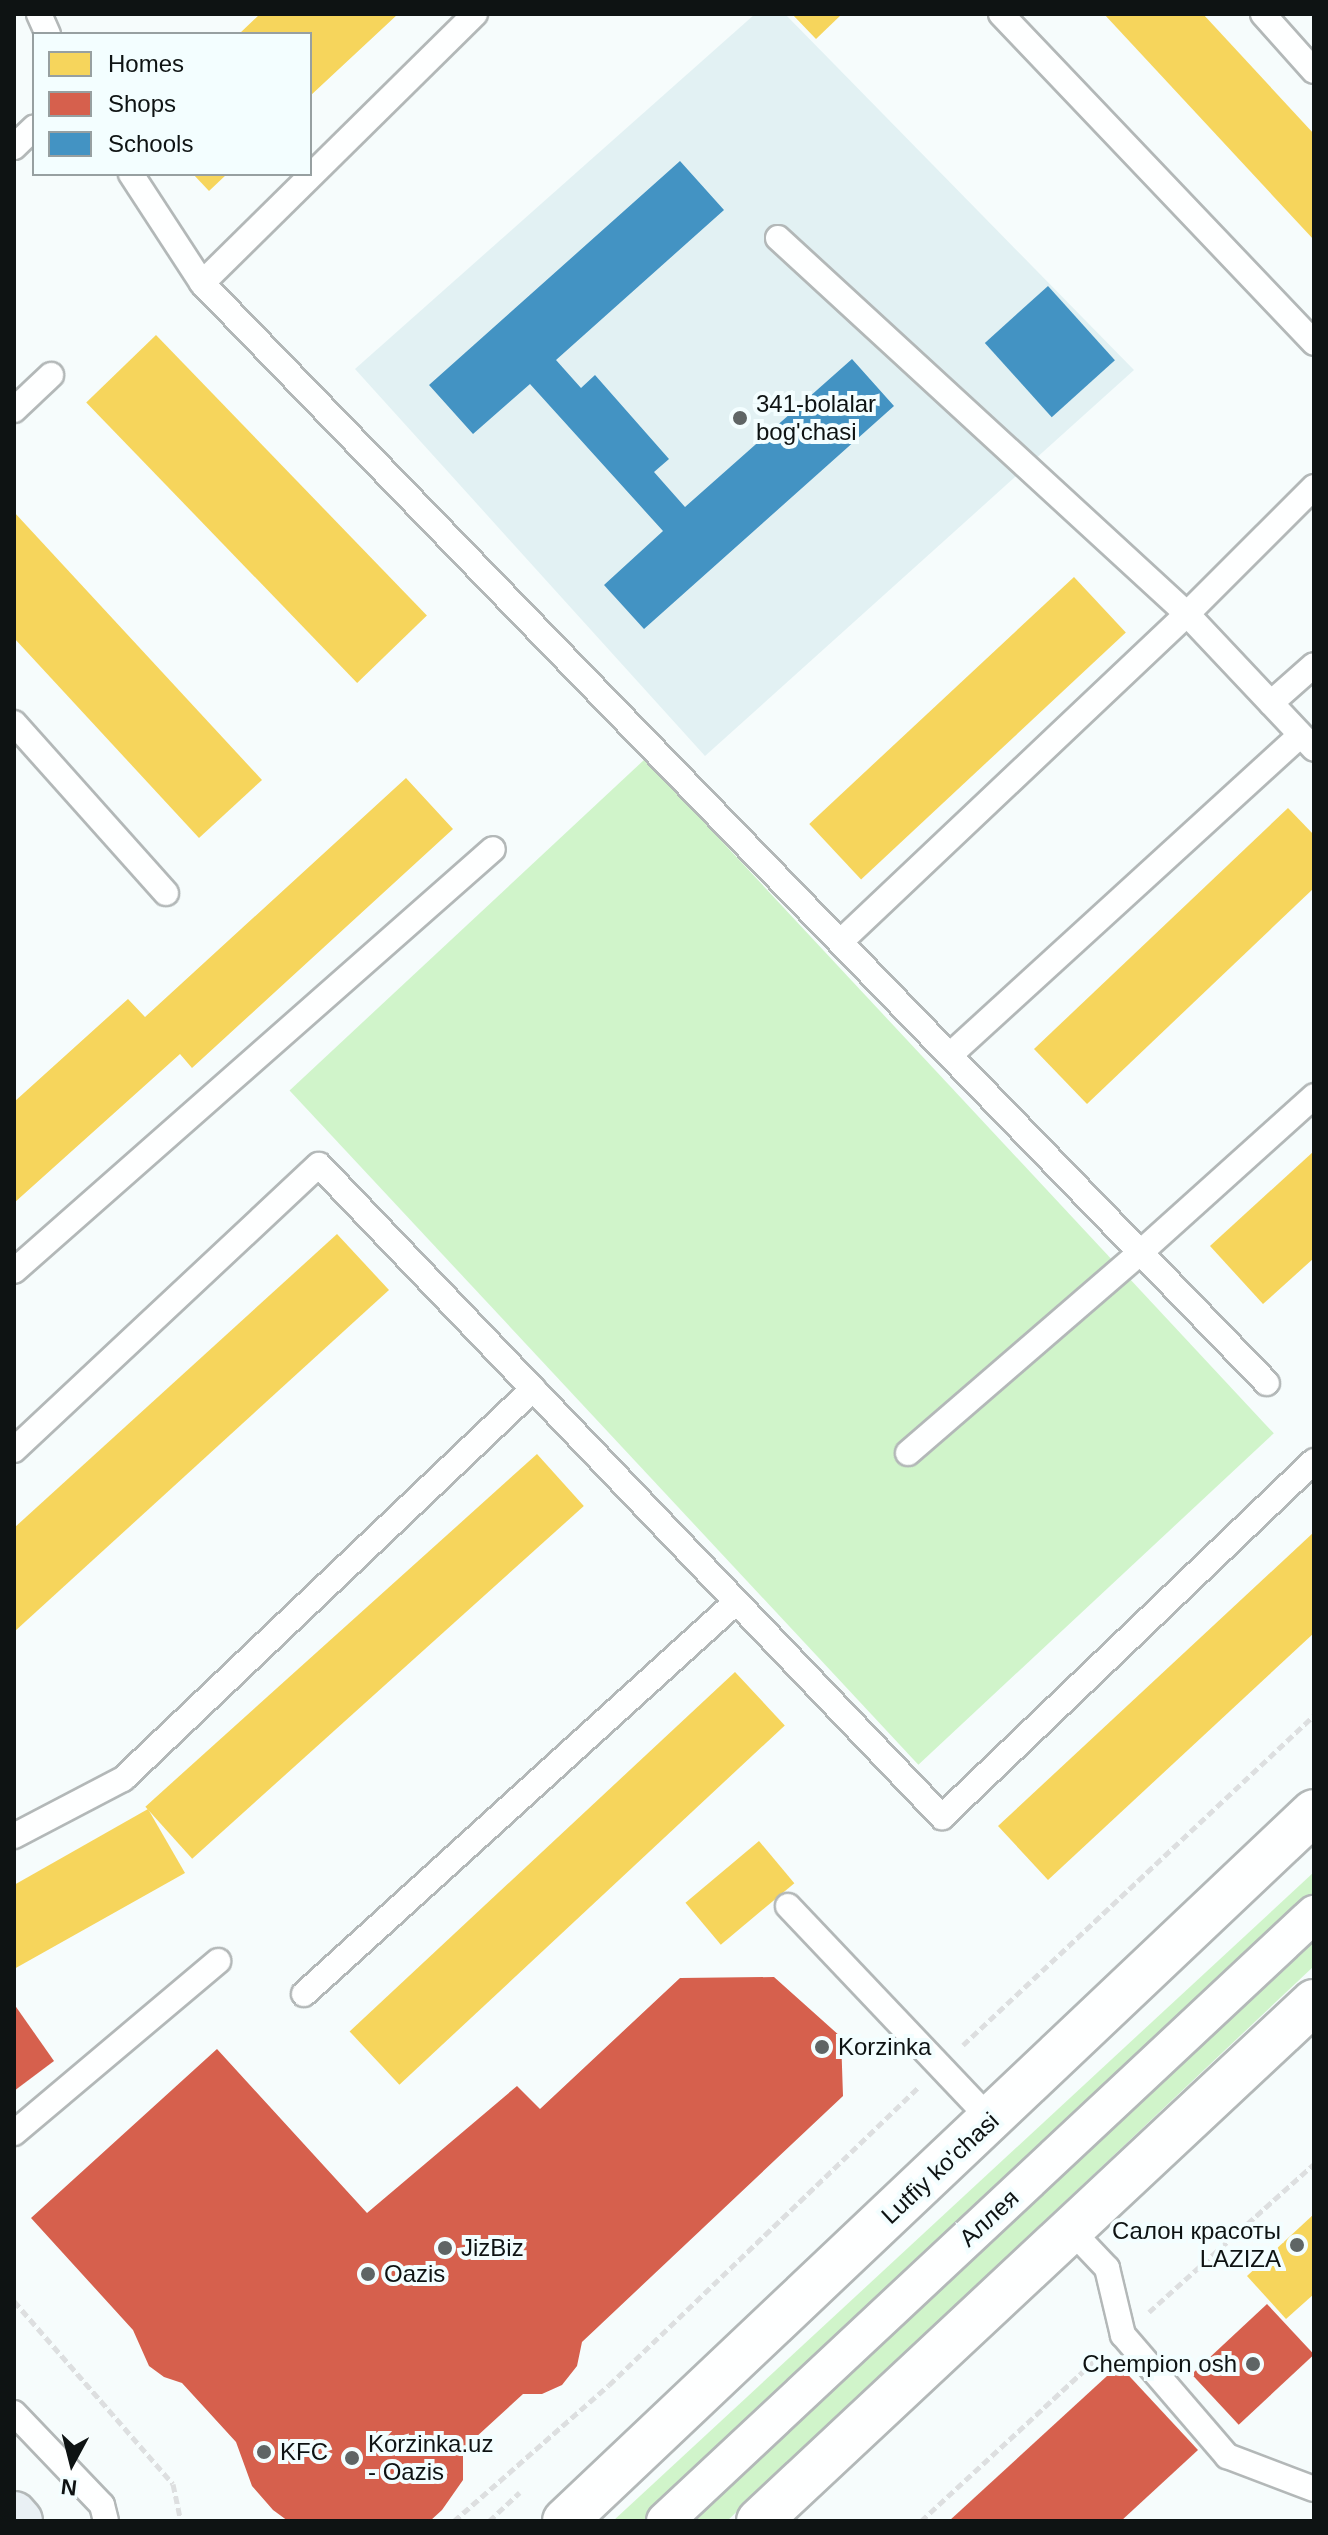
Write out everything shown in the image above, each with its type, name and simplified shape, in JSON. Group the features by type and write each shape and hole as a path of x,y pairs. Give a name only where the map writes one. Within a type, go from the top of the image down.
{"main road":[{"name":"Lutfiy ko'chasi","path":"565,2521 1314,1812"},
{"path":"759,2521 1314,2002"},
{"path":"14,2514 20,2521"}],"street":[{"name":"Аллея","path":"665,2521 1314,1914"}],"lane":[{"path":"312,175 475,14"},
{"path":"1001,14 1314,343"},
{"path":"1263,14 1314,71"},
{"path":"14,147 32,130"},
{"path":"132,176 202,283 1267,1383"},
{"path":"202,283 311,176"},
{"path":"778,238 1187,614 1307,742 950,1055"},
{"path":"14,410 51,375"},
{"path":"840,942 1187,614 1314,487"},
{"path":"1271,703 1314,665"},
{"path":"14,723 166,893"},
{"path":"14,1271 493,849"},
{"path":"908,1453 1141,1252 1314,1096"},
{"path":"14,1450 319,1165 942,1817 1314,1461"},
{"path":"14,1836 123,1779 533,1389"},
{"path":"304,1994 736,1602"},
{"path":"788,1906 991,2120"},
{"path":"14,2133 218,1961"},
{"path":"1070,2229 1107,2268 1123,2335 1227,2456 1314,2489"},
{"path":"14,2413 102,2505 106,2521"}],"path":[{"path":"454,2521 609,2385 940,2066 1314,1715"},
{"path":"14,2301 173,2484 181,2521"},
{"path":"489,2521 520,2492"}],"shaded area":[{"name":"341-bolalar bog'chasi","path":"755,14 785,14 1134,370 705,756 355,369"}],"green space":[{"path":"645,759 1274,1433 918,1765 290,1090"},
{"path":"1314,1872 1314,1966 727,2521 613,2521"}],"building: Homes":[{"path":"260,14 398,14 312,94 312,32 241,32"},
{"path":"792,14 842,14 816,39"},
{"path":"1104,14 1203,14 1314,134 1314,240"},
{"path":"195,176 225,176 209,191"},
{"path":"156,335 427,616 357,683 86,402"},
{"path":"14,512 262,780 199,838 14,638"},
{"path":"1074,577 1126,633 861,879 809,824"},
{"path":"406,778 453,829 192,1068 180,1054 14,1203 14,1102 128,999 145,1017"},
{"path":"1288,808 1314,835 1314,888 1087,1104 1034,1049"},
{"path":"1314,1151 1314,1258 1263,1304 1210,1246"},
{"path":"337,1234 389,1290 14,1632 14,1528"},
{"path":"537,1454 584,1506 192,1859 145,1807"},
{"path":"1314,1532 1314,1633 1048,1880 998,1826"},
{"path":"735,1672 785,1725 399,2085 350,2031"},
{"path":"148,1809 185,1873 14,1969 14,1885"},
{"path":"759,1841 794,1883 721,1945 685,1903"},
{"name":"Салон красоты LAZIZA","path":"1314,2214 1314,2294 1286,2319 1247,2276"}],"building: Shops":[{"name":"Oazis","path":"774,1977 841,2037 843,2096 582,2342 577,2366 562,2385 542,2394 523,2394 463,2449 463,2480 442,2510 430,2521 288,2521 273,2510 252,2486 236,2442 182,2383 164,2377 149,2366 133,2330 31,2218 217,2049 367,2213 517,2086 540,2109 680,1978"},
{"path":"14,2004 54,2061 14,2091"},
{"name":"Chempion osh","path":"1267,2304 1314,2355 1239,2425 1192,2374"},
{"path":"1119,2365 1198,2450 1121,2521 949,2521"}],"building: Schools":[{"path":"680,161 724,210 556,360 581,388 595,375 669,459 654,472 685,507 852,359 894,406 644,629 604,585 663,531 530,384 473,434 429,385"},
{"path":"1048,286 1115,360 1052,417 985,343"}],"place":[{"name":"341-bolalar bog'chasi","path":"740,418"},
{"name":"Korzinka","path":"822,2047"},
{"name":"Салон красоты LAZIZA","path":"1297,2245"},
{"name":"JizBiz","path":"445,2248"},
{"name":"Oazis","path":"368,2274"},
{"name":"Chempion osh","path":"1253,2364"},
{"name":"KFC","path":"264,2452"},
{"name":"Korzinka.uz - Oazis","path":"352,2458"}]}
